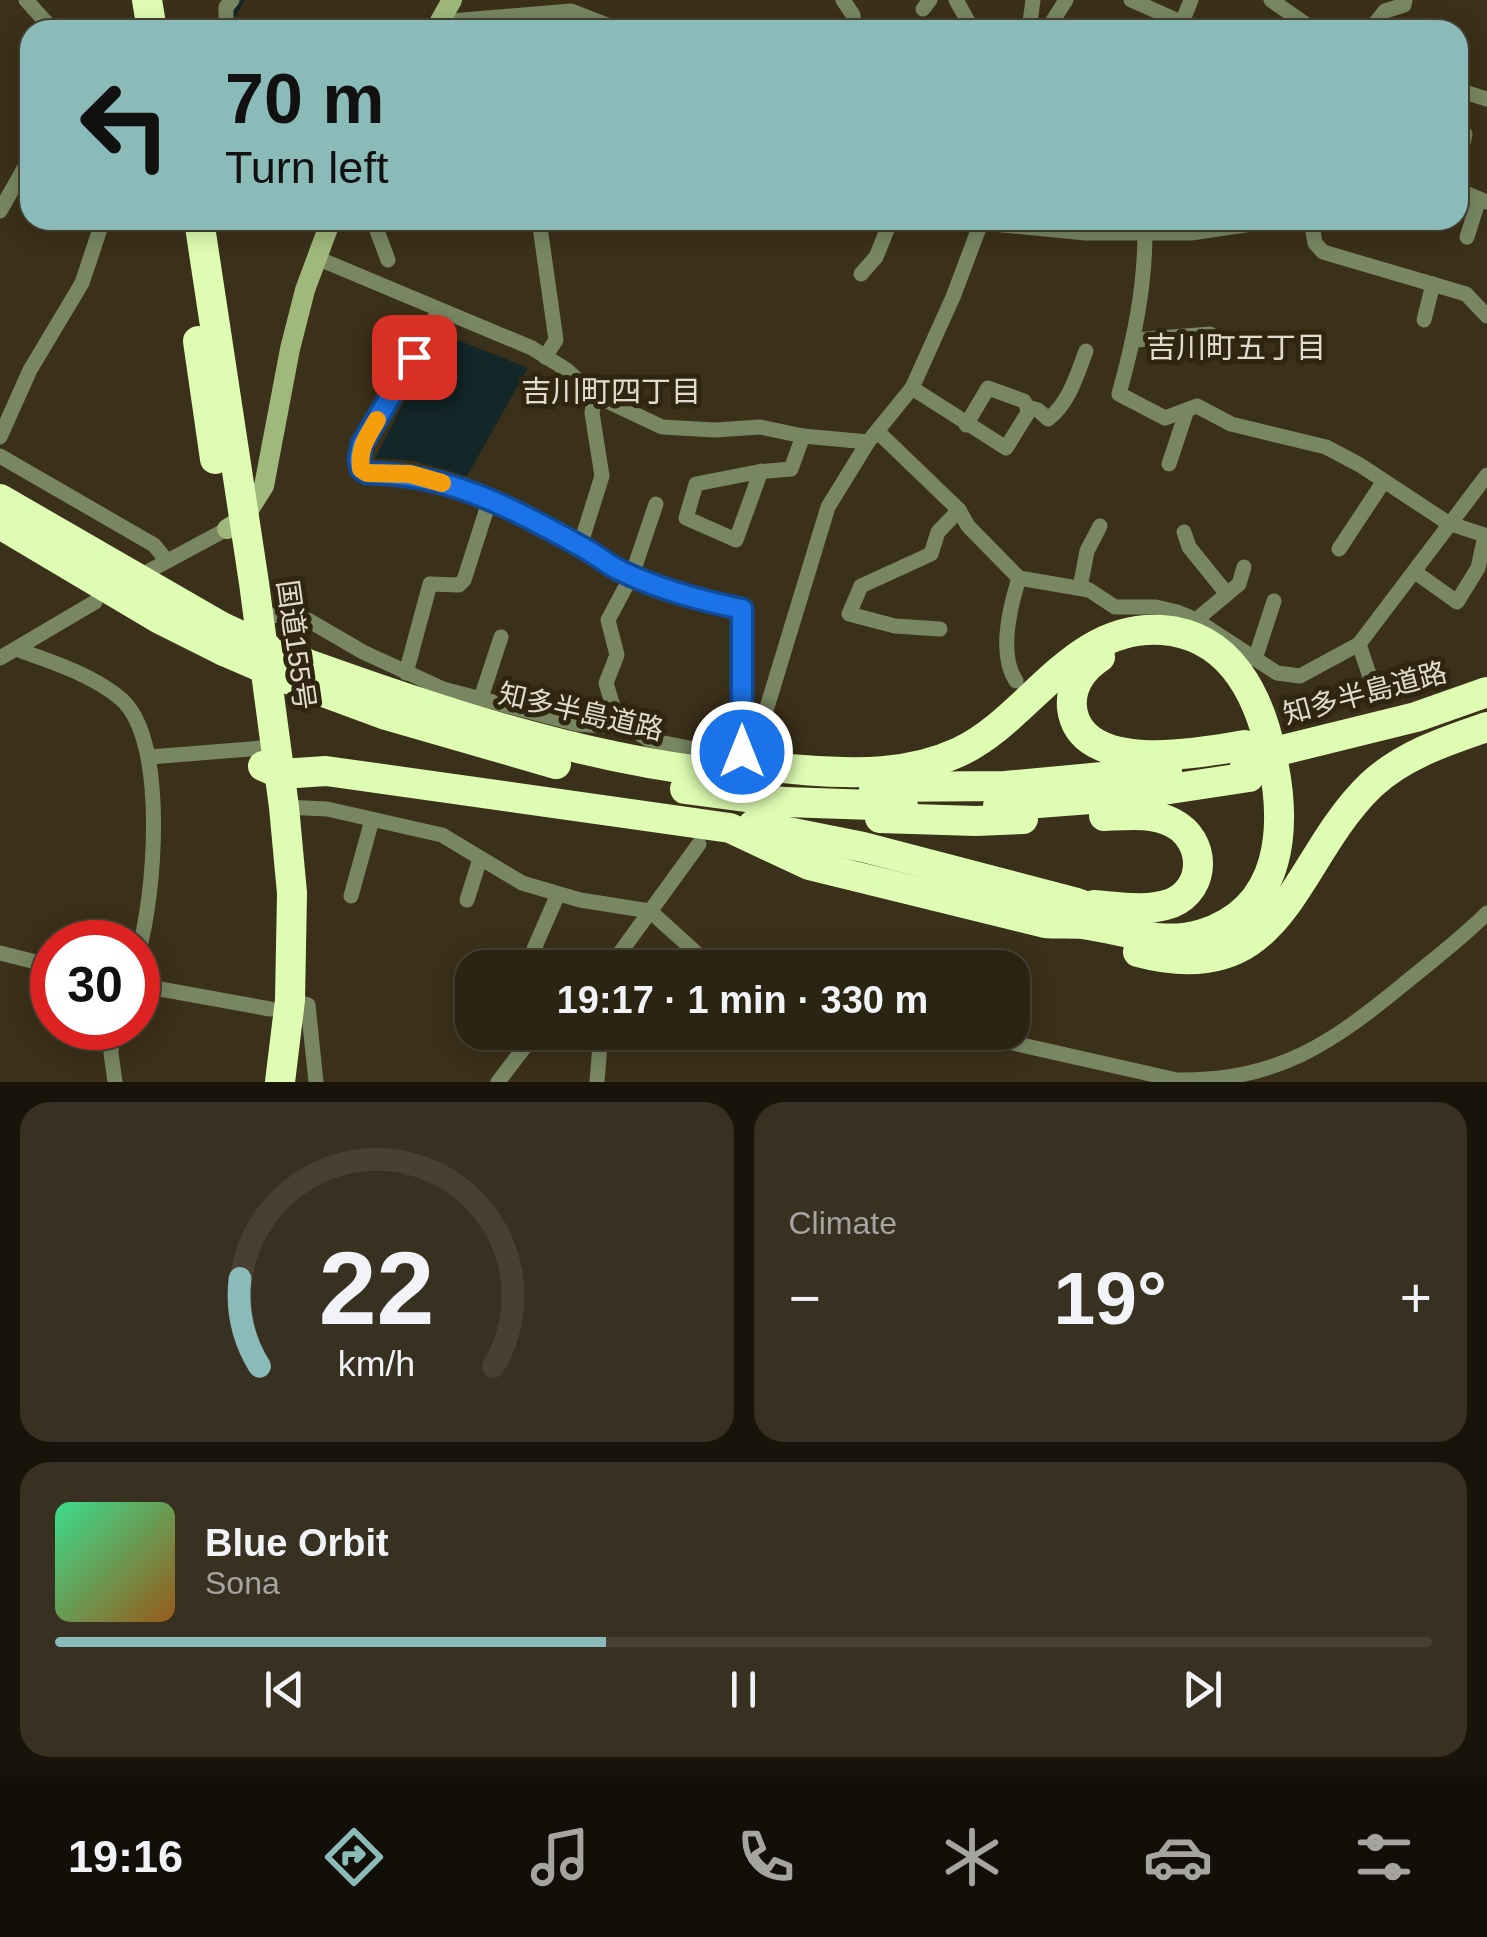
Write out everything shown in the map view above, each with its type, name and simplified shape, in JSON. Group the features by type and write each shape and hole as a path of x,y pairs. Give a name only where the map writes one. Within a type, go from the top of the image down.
{"highway":[{"name":"国道155号","path":"183,230 235,524 271,762 284,807 292,893 280,1004 264,1082"},
{"name":"国道155号","path":"200,230 235,524 259,616 271,762 280,1082"},
{"name":"知多半島道路","path":"0,499 222,639"},
{"name":"知多半島道路","path":"0,524 160,618 222,639 382,714 547,762 636,781 754,799 880,806 1019,805 1116,798 1246,760"},
{"path":"271,762 730,828 808,865 1045,923 1085,924 1156,938 1190,937 1228,922 1262,888 1277,855 1281,829 1277,778 1257,700 1226,658 1178,632 1162,630 1132,632 1102,642 1070,660 993,732 927,764 861,774 734,764 705,772"},
{"path":"271,762 318,758 727,818 863,847 1148,925 1180,925 1207,918 1232,902 1251,880 1262,856 1268,825 1264,779 1247,711 1226,676 1191,652 1170,644 1131,645 1100,657 1088,666 1073,691 1074,717 1082,731 1102,746 1142,756 1246,760"},
{"name":"知多半島道路","path":"286,667 642,762 857,786 1005,786 1128,775 1279,754 1353,755 1485,700"},
{"path":"1045,923 1067,936 1158,958 1202,960 1242,947 1279,917 1333,830 1376,781 1414,755 1487,727"},
{"path":"754,799 806,814 928,820 1140,814 1171,822 1185,831 1194,844 1199,866 1196,878 1179,899 1159,906 1133,908 1076,903"}],"street":[{"path":"26,0 44,20"},
{"path":"1131,0 1169,20"},
{"path":"1378,20 1385,11 1404,6 1405,0"},
{"path":"1276,2 1300,20"},
{"path":"571,12 571,20"},
{"path":"495,20 571,12 593,20"},
{"path":"0,211 20,176"},
{"path":"1468,237 1483,200"},
{"path":"0,437 30,370 82,283 100,230"},
{"path":"149,571 235,524 264,486 290,349 327,230"},
{"path":"377,230 388,260"},
{"path":"540,230 556,340 545,356"},
{"path":"862,274 876,257 887,230"},
{"path":"259,616 293,615 308,620 443,690 576,724 630,728 648,740 720,754 752,752 828,507 873,437 912,388 978,230"},
{"path":"1057,230 1104,230"},
{"path":"1139,230 1157,230"},
{"path":"1313,230 1323,252 1466,294 1487,316"},
{"path":"1145,232 1145,274 1135,337 1119,394 1165,418 1197,406 1232,424 1326,447 1448,524 1486,536 1478,568 1457,602 1415,572"},
{"path":"317,258 495,331 567,370 596,396 662,427 760,427 803,436 873,437 959,510 968,526 1019,578 1090,590 1115,607 1156,607 1196,620 1278,673 1300,676 1359,644 1487,474"},
{"path":"1422,312 1430,283"},
{"path":"439,310 362,444 361,469 367,473 410,474 463,487 510,506 632,575 688,599 742,609 742,752"},
{"path":"1135,337 1167,331"},
{"path":"1135,337 1210,334"},
{"path":"1027,407 1048,419 1053,417 1070,393 1086,352"},
{"path":"912,388 966,426 1006,448 1029,411 1024,401 988,388 966,426"},
{"path":"580,546 602,476 592,413 596,396"},
{"path":"1169,464 1187,410"},
{"path":"761,471 736,540 686,518 696,484 761,471 791,469 803,436"},
{"path":"0,456 154,545 167,560"},
{"path":"1339,549 1384,481"},
{"path":"406,673 430,584 459,585 464,580 490,499"},
{"path":"610,726 612,703 606,683 617,655 608,620 632,575 656,504"},
{"path":"940,629 895,626 849,614 861,586 931,554 938,532 959,510"},
{"path":"1080,588 1088,552 1100,526"},
{"path":"1184,532 1189,547 1227,594"},
{"path":"1196,620 1240,584 1244,567"},
{"path":"1016,681 1008,668 1010,606 1019,578"},
{"path":"1255,659 1274,601"},
{"path":"0,658 95,602"},
{"path":"481,698 501,637"},
{"path":"1359,644 1374,686"},
{"path":"16,648 100,685 122,700 146,740 150,757 152,867 145,920"},
{"path":"150,757 271,762"},
{"path":"284,807 327,809 442,835 522,884 650,911 693,950"},
{"path":"351,896 372,820"},
{"path":"622,950 699,844"},
{"path":"467,900 480,859"},
{"path":"534,949 558,894"},
{"path":"1030,1047 1178,1080 1202,1082 1260,1075 1295,1062 1335,1039 1487,912"},
{"path":"0,953 30,960"},
{"path":"160,988 308,1005 316,1082"},
{"path":"110,1050 115,1082"},
{"path":"498,1082 522,1050"},
{"path":"597,1082 600,1050"}],"water":[{"path":"460,341 528,368 467,476 414,461 375,458 432,349"}],"waterway":[{"path":"233,16 243,0"}],"slow traffic":[{"path":"377,420 362,444 361,469 367,473 410,474 442,483"}],"district":[{"name":"吉川町五丁目","path":"1236,347"},
{"name":"吉川町四丁目","path":"611,391"}],"route":[{"path":"414,357 362,444 361,469 367,473 410,474 463,487 510,506 613,567 688,599 742,609 742,752"}]}
